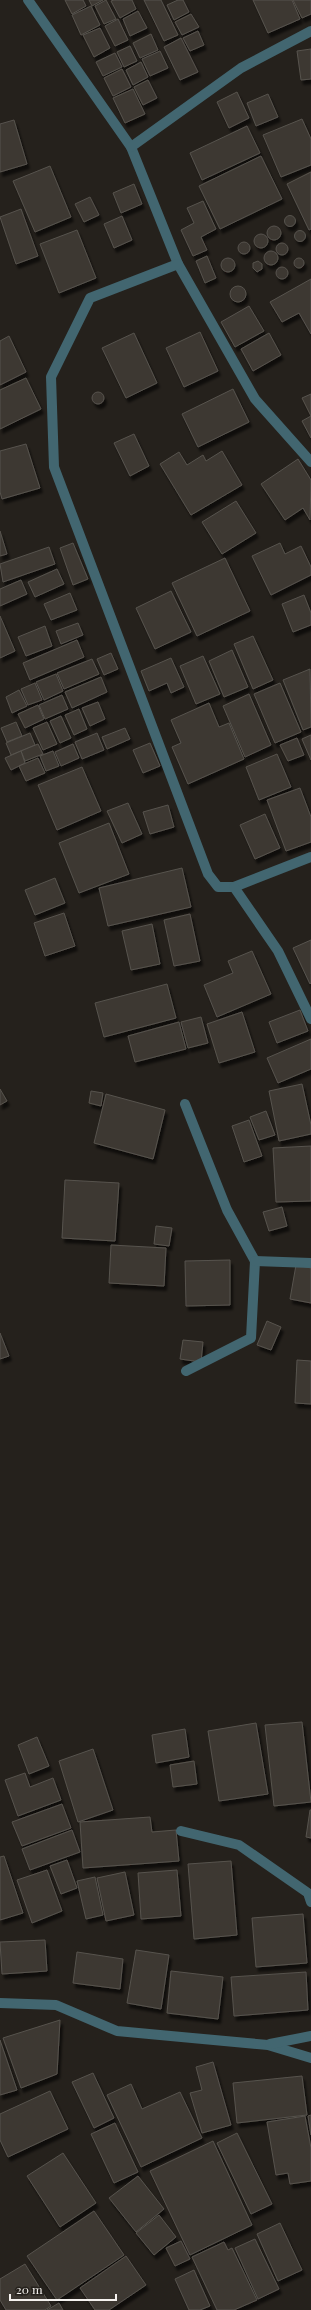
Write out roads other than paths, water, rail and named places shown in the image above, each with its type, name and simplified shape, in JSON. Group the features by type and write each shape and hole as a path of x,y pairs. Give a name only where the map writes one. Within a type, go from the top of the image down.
{"street":[{"path":"28,0 131,147 178,264 255,399 311,462"},
{"path":"131,147 240,68 311,31"},
{"path":"178,264 90,298 51,377 54,466 208,874 218,886 234,887 311,857"},
{"path":"234,887 278,952 311,1020"},
{"path":"185,1104 227,1210 255,1261 250,1338 186,1371"},
{"path":"255,1261 311,1263"},
{"path":"181,1831 239,1845 308,1893 311,1902"},
{"path":"0,2003 56,2005 117,2031 268,2045 311,2058"},
{"path":"268,2045 311,2036"}]}
